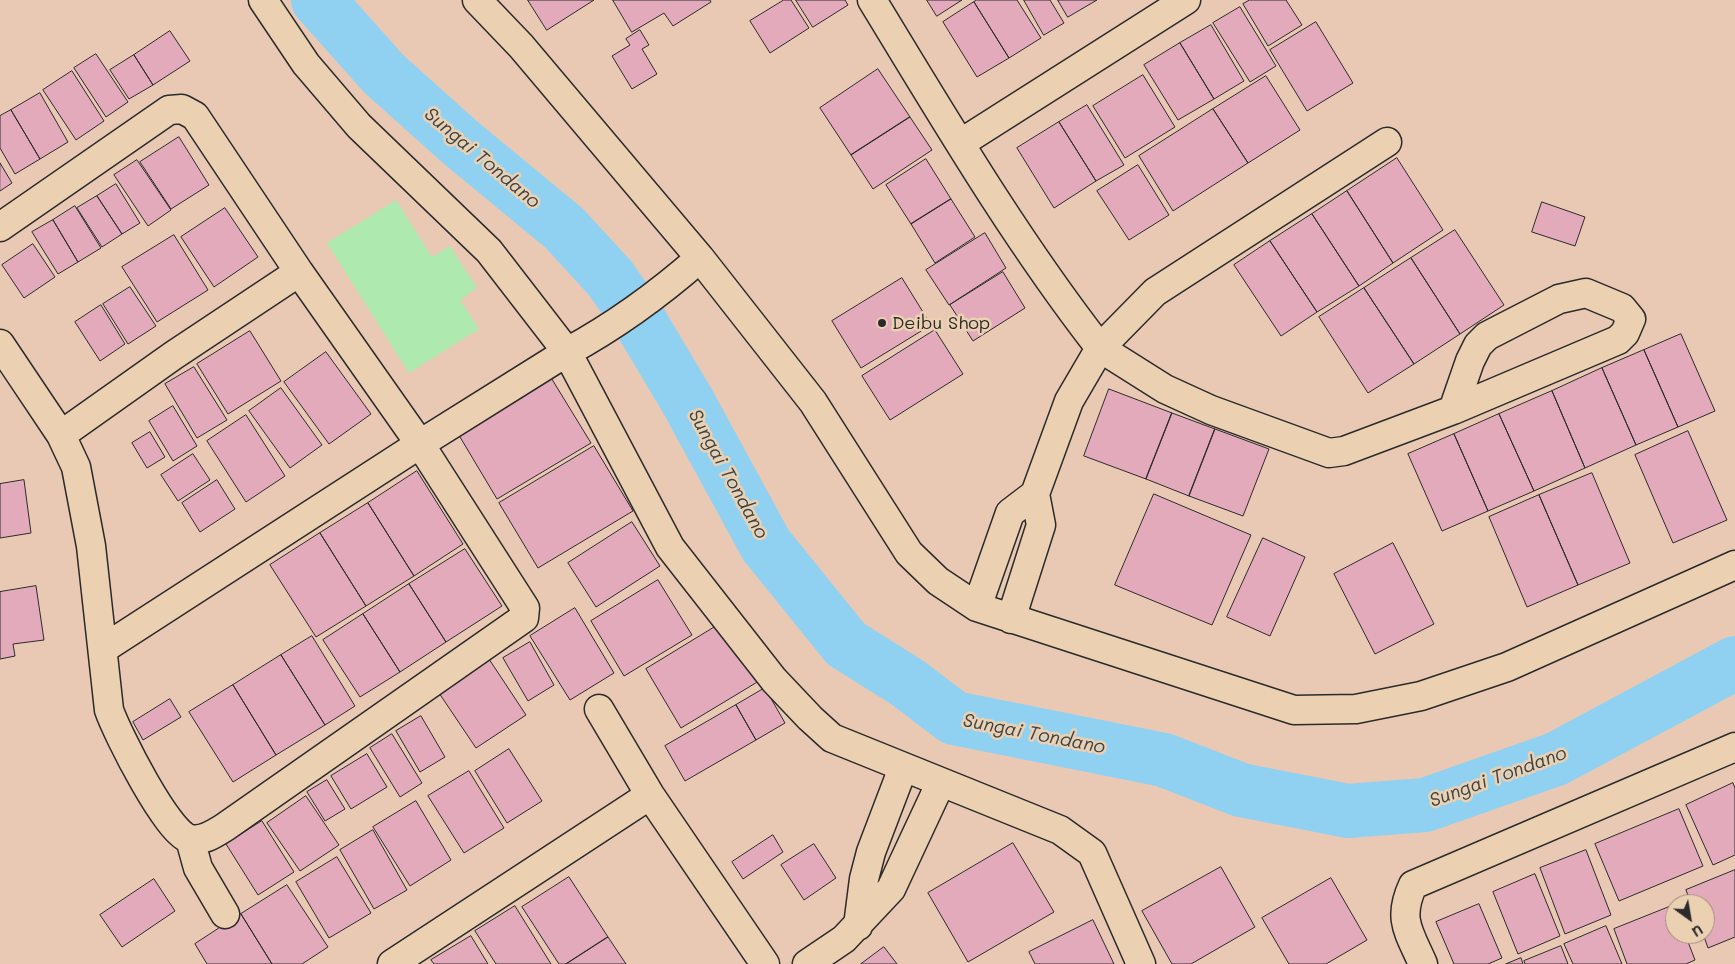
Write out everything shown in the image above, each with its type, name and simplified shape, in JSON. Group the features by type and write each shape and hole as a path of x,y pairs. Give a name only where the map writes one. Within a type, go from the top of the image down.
{"street":[{"path":"263,0 306,64 359,126 489,251 567,352 670,546 774,680 832,738 1060,830 1092,853 1141,964"},
{"path":"477,0 527,54 700,258 813,402 909,553 938,581 977,607 1294,710 1356,709 1421,696 1507,667 1735,565"},
{"path":"872,0 961,143 1065,304 1100,348 1165,389 1211,410 1329,453 1344,451 1453,410 1618,340 1625,334 1631,319 1622,308 1586,293 1559,299 1486,336 1478,345 1453,410"},
{"path":"961,143 1186,0"},
{"path":"0,227 169,110 182,109 195,116 299,272 420,444 525,608 524,618 225,827 205,838 190,840"},
{"path":"1011,619 1041,525 1035,494 1069,401 1100,348 1155,292 1387,142"},
{"path":"103,649 420,444 567,352 596,336 670,284 700,258"},
{"path":"61,435 174,355 299,272"},
{"path":"0,344 61,435 76,468 91,546 109,710 115,729 152,794 177,831 190,840 198,868 225,914"},
{"path":"977,607 1010,513 1035,494"},
{"path":"599,709 650,795 764,964"},
{"path":"1424,964 1405,921 1406,901 1413,885 1735,747"},
{"path":"858,926 864,879 871,852 903,768"},
{"path":"806,964 844,939 892,889 941,782"},
{"path":"392,964 650,795"}],"green space":[{"path":"396,200 432,257 450,246 477,288 460,300 479,329 409,373 327,243"}],"building":[{"path":"528,0 594,0 547,30"},
{"path":"613,0 710,0 711,2 673,26 664,13 632,32"},
{"path":"784,0 791,0 809,28 770,53 750,21"},
{"path":"796,0 845,0 848,5 813,27"},
{"path":"927,0 962,0 937,16"},
{"path":"977,0 1017,0 1041,38 1009,58 974,2"},
{"path":"1024,0 1050,0 1064,23 1044,35"},
{"path":"1058,0 1097,0 1068,17"},
{"path":"1250,0 1286,0 1302,25 1268,46 1243,4"},
{"path":"974,2 1009,58 977,77 943,22"},
{"path":"1240,7 1276,66 1250,82 1213,23"},
{"path":"1316,22 1353,83 1307,111 1270,50"},
{"path":"1211,25 1244,81 1214,99 1180,43"},
{"path":"640,30 649,45 642,49 657,74 632,89 612,56 630,45 626,39"},
{"path":"170,31 190,61 153,85 134,55"},
{"path":"1180,43 1214,99 1178,120 1144,65"},
{"path":"96,54 128,102 106,117 74,68"},
{"path":"134,55 153,85 129,99 110,70"},
{"path":"878,69 910,117 851,155 820,108"},
{"path":"72,71 104,121 76,140 43,90"},
{"path":"1143,75 1175,127 1125,158 1093,106"},
{"path":"1266,76 1300,130 1248,163 1213,109"},
{"path":"40,93 68,142 40,159 11,110"},
{"path":"1087,105 1124,165 1096,181 1059,122"},
{"path":"1213,109 1248,163 1173,211 1139,156"},
{"path":"11,110 40,159 15,174 0,148 0,116"},
{"path":"910,117 932,150 873,189 851,155"},
{"path":"1059,122 1096,181 1054,208 1017,148"},
{"path":"179,137 209,185 171,209 140,162"},
{"path":"1397,158 1443,230 1393,263 1347,191"},
{"path":"926,159 951,199 911,224 886,185"},
{"path":"137,160 171,210 148,226 114,175"},
{"path":"0,163 12,183 0,191"},
{"path":"1138,165 1169,215 1129,240 1097,191"},
{"path":"116,184 140,223 122,234 97,196"},
{"path":"1347,191 1393,263 1359,286 1312,214"},
{"path":"97,196 122,234 102,247 77,208"},
{"path":"951,199 975,237 935,263 911,224"},
{"path":"1542,202 1585,217 1575,246 1532,232"},
{"path":"75,206 101,248 78,262 53,220"},
{"path":"225,208 258,257 214,287 181,237"},
{"path":"1312,214 1359,286 1317,312 1270,241"},
{"path":"53,220 78,262 58,274 32,232"},
{"path":"1455,230 1504,305 1460,334 1411,258"},
{"path":"985,233 1006,268 949,305 926,270"},
{"path":"174,235 208,290 157,322 122,267"},
{"path":"1270,241 1317,312 1281,336 1234,265"},
{"path":"33,244 55,277 24,298 2,265"},
{"path":"1411,258 1460,334 1414,364 1364,288"},
{"path":"1003,272 1025,308 973,341 950,305"},
{"name":"Deibu Shop","path":"902,278 931,325 861,368 832,321"},
{"path":"130,287 156,326 128,344 103,304"},
{"path":"1364,288 1414,364 1368,393 1319,317"},
{"path":"101,305 125,344 100,361 75,322"},
{"path":"935,330 963,374 890,420 862,376"},
{"path":"250,331 281,381 228,414 197,364"},
{"path":"1681,334 1715,411 1678,427 1644,350"},
{"path":"1644,350 1678,427 1636,445 1602,368"},
{"path":"326,352 371,414 329,444 284,382"},
{"path":"194,367 227,420 197,438 165,384"},
{"path":"1602,368 1636,445 1585,468 1552,391"},
{"path":"550,376 591,443 497,499 457,432"},
{"path":"281,388 322,445 290,468 249,411"},
{"path":"1109,389 1172,413 1146,479 1084,456"},
{"path":"1552,391 1585,468 1534,491 1499,414"},
{"path":"173,406 197,446 173,461 149,421"},
{"path":"1172,413 1215,429 1189,496 1146,479"},
{"path":"1499,414 1534,491 1488,511 1454,434"},
{"path":"246,415 285,476 246,502 207,441"},
{"path":"1215,429 1269,449 1243,516 1189,496"},
{"path":"1688,431 1727,520 1673,543 1635,455"},
{"path":"150,432 165,457 147,468 132,443"},
{"path":"1454,434 1488,511 1442,531 1408,454"},
{"path":"594,446 633,511 538,568 499,503"},
{"path":"193,454 210,480 178,501 161,475"},
{"path":"417,471 463,544 414,576 368,503"},
{"path":"1592,473 1630,563 1578,585 1539,495"},
{"path":"24,480 31,533 0,538 0,484"},
{"path":"217,480 235,509 200,532 182,503"},
{"path":"1154,494 1251,535 1212,625 1115,585"},
{"path":"1539,495 1578,585 1527,607 1489,517"},
{"path":"368,503 414,576 366,606 320,533"},
{"path":"632,522 660,566 596,607 568,563"},
{"path":"320,533 366,606 316,637 270,565"},
{"path":"1263,538 1305,557 1270,636 1227,617"},
{"path":"1393,543 1434,624 1375,654 1334,574"},
{"path":"465,549 502,606 446,642 409,584"},
{"path":"658,580 692,635 624,676 591,621"},
{"path":"409,584 446,642 400,672 363,614"},
{"path":"36,586 44,640 13,644 15,656 0,659 0,592"},
{"path":"575,608 614,673 570,700 530,636"},
{"path":"363,614 400,672 360,697 323,640"},
{"path":"723,622 759,681 681,728 646,669"},
{"path":"312,636 355,706 325,725 281,655"},
{"path":"530,642 554,685 528,701 503,658"},
{"path":"281,655 325,725 276,755 233,685"},
{"path":"487,656 526,715 476,748 437,690"},
{"path":"233,685 276,755 233,782 189,712"},
{"path":"765,688 785,723 756,740 736,705"},
{"path":"170,699 181,717 143,740 133,722"},
{"path":"736,705 756,740 685,781 665,746"},
{"path":"421,716 445,757 420,772 396,731"},
{"path":"392,734 422,783 400,797 370,748"},
{"path":"509,749 542,801 507,823 475,771"},
{"path":"367,754 387,787 351,809 331,776"},
{"path":"469,771 504,828 464,853 428,796"},
{"path":"327,780 345,809 325,821 307,792"},
{"path":"1733,783 1735,788 1735,855 1713,865 1686,805"},
{"path":"306,796 339,845 300,871 267,823"},
{"path":"416,801 451,860 410,886 373,827"},
{"path":"1679,809 1703,866 1619,901 1595,844"},
{"path":"262,821 294,872 258,895 226,844"},
{"path":"373,830 407,890 374,909 340,850"},
{"path":"773,835 783,852 743,879 732,862"},
{"path":"1013,843 1054,912 968,962 928,893"},
{"path":"814,844 836,878 804,900 781,865"},
{"path":"1586,850 1611,915 1565,934 1540,868"},
{"path":"337,857 371,913 329,938 296,882"},
{"path":"1221,867 1255,927 1191,964 1172,964 1142,911"},
{"path":"1735,870 1735,937 1708,948 1707,944 1715,944 1715,894 1687,894 1686,890"},
{"path":"1535,874 1560,936 1518,954 1493,892"},
{"path":"569,877 608,937 566,964 559,964 522,907"},
{"path":"1331,878 1367,940 1326,964 1289,964 1262,918"},
{"path":"154,879 175,911 122,947 100,915"},
{"path":"287,885 328,947 302,964 272,964 241,914"},
{"path":"1479,904 1502,958 1488,964 1454,964 1436,922"},
{"path":"515,906 551,964 496,964 475,931"},
{"path":"1665,909 1665,944 1689,944 1695,960 1686,964 1627,964 1614,929"},
{"path":"241,914 272,964 207,964 195,944"},
{"path":"1093,920 1114,964 1035,964 1029,952"},
{"path":"1606,926 1622,964 1573,964 1564,944"},
{"path":"471,936 488,964 434,964 431,960"},
{"path":"608,937 626,964 566,964"},
{"path":"1561,946 1568,964 1525,964 1524,961"},
{"path":"884,947 897,964 861,964"},
{"path":"1521,958 1523,964 1506,964"}],"waterway":[{"name":"Sungai Tondano","path":"318,0 384,74 461,143 564,228 610,278 638,318 688,402 766,545 846,644 908,683 954,718 1164,760 1241,790 1348,811 1425,805 1556,759 1735,663"}],"place":[{"name":"Deibu Shop","path":"882,323"}]}
